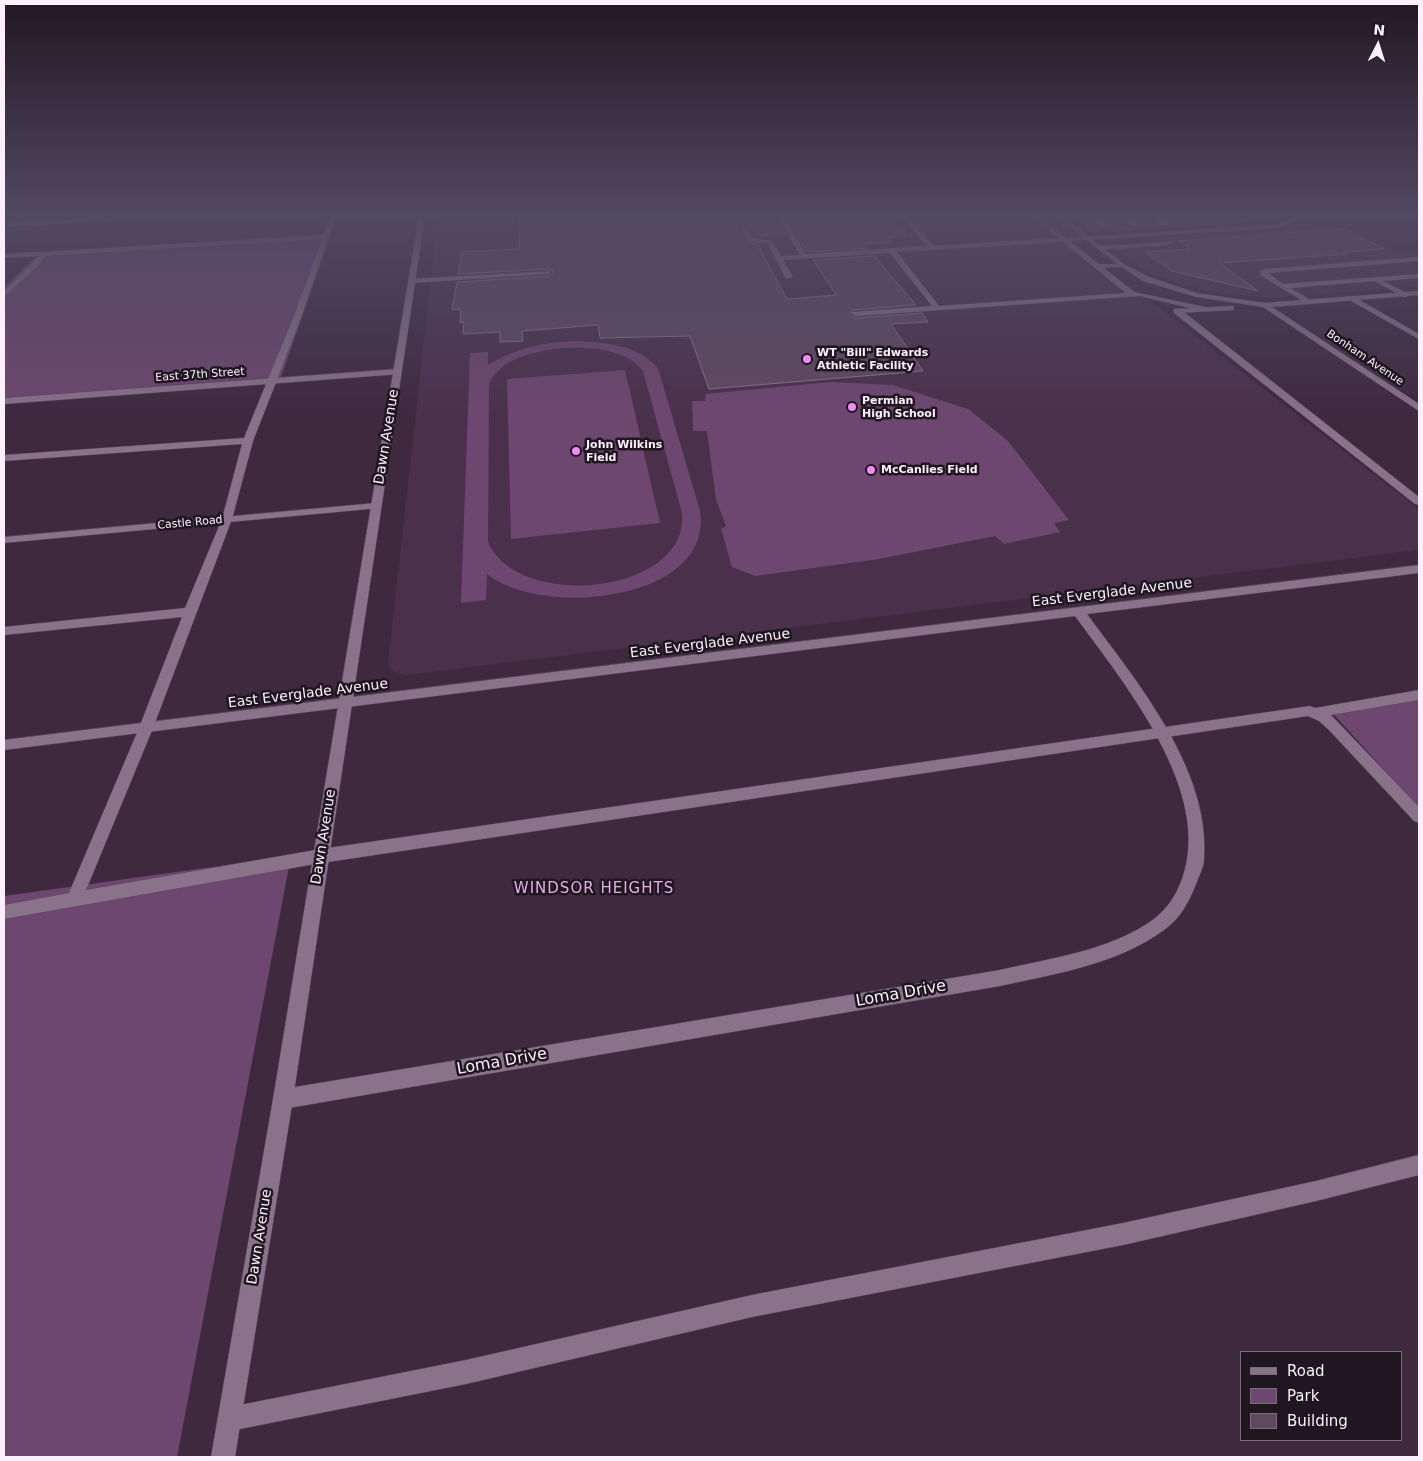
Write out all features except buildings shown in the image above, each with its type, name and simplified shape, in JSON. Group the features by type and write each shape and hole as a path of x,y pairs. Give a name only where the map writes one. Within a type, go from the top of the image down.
{"street":[{"path":"4,294 15,284"},
{"path":"74,900 146,728 227,520 248,441 273,381 309,284"},
{"name":"Dawn Avenue","path":"223,1457 283,1099 411,284"},
{"path":"919,284 937,308"},
{"path":"1120,284 1132,294"},
{"name":"Bonham Avenue","path":"1161,284 1215,299 1265,305 1419,408"},
{"path":"1279,284 1308,302"},
{"path":"1282,286 1306,284"},
{"path":"1384,284 1404,295"},
{"path":"856,314 1132,294 1160,298 1202,310"},
{"path":"1419,294 1177,311 1419,502"},
{"path":"1354,298 1419,338"},
{"name":"East 37th Street","path":"4,401 397,372"},
{"path":"4,458 248,441"},
{"name":"Castle Road","path":"4,540 376,506"},
{"name":"East Everglade Avenue","path":"4,745 345,705 1419,570"},
{"path":"4,631 190,612"},
{"name":"Loma Drive","path":"283,1099 1000,978 1075,961 1124,944 1156,927 1175,910 1191,883 1198,855 1198,824 1193,800 1181,768 1160,732 1079,612"},
{"path":"4,912 321,856 1293,712 1313,713 1419,695"},
{"path":"1313,713 1324,717 1334,726 1419,817"},
{"path":"230,1419 466,1372 752,1306 1123,1234 1316,1191 1419,1165"}],"shaded area":[{"name":"Permian High School","path":"430,284 1126,284 1419,509 1419,550 407,675 396,673 390,669 388,662"},
{"path":"1183,284 1419,284 1419,287 1268,298 1208,292"}],"green space":[{"path":"8,284 314,284 280,380 4,401 4,288"},
{"path":"564,342 598,342 620,346 641,354 658,368 700,511 697,542 680,565 653,583 619,593 582,597 545,596 512,588 487,574 486,600 461,603 470,353 488,352 488,365 520,350","holes":["574,348 596,349 617,353 635,363 643,371 682,513 677,540 659,562 632,576 599,584 565,585 532,578 505,564 488,542 489,384 502,367 521,357 542,351"]},
{"name":"John Wilkins Field","path":"625,370 660,523 511,539 507,379"},
{"name":"McCanlies Field","path":"830,382 893,385 968,409 1007,440 1069,520 1054,523 1060,532 1004,544 995,536 879,559 755,576 732,567 721,529 726,526 716,500 707,431 693,431 692,401 705,401 706,394"},
{"path":"1419,693 1419,808 1326,706"},
{"path":"291,856 177,1457 4,1457 4,896"}],"place":[{"name":"WT \"Bill\" Edwards Athletic Facility","path":"807,359"},
{"name":"Permian High School","path":"852,407"},
{"name":"John Wilkins Field","path":"576,451"},
{"name":"McCanlies Field","path":"871,470"}],"district":[{"name":"WINDSOR HEIGHTS","path":"594,889"}]}
